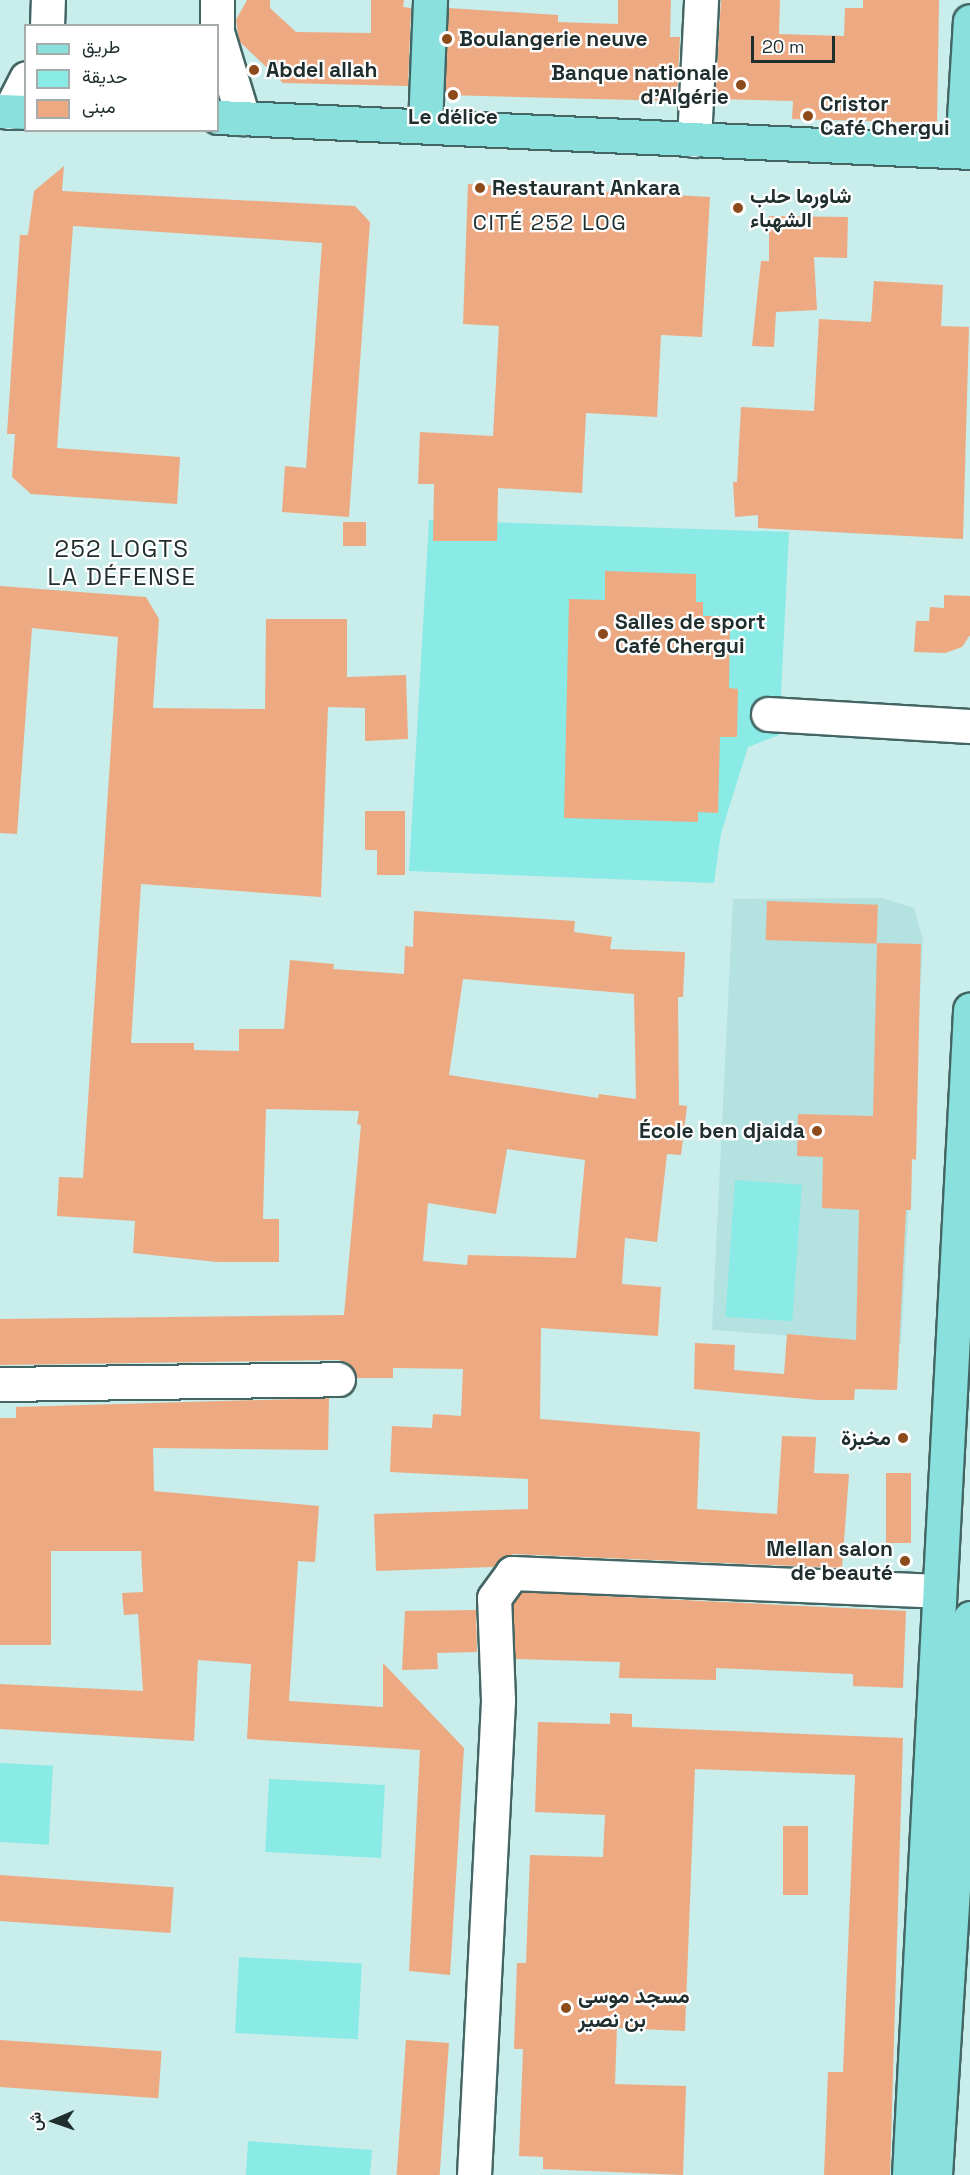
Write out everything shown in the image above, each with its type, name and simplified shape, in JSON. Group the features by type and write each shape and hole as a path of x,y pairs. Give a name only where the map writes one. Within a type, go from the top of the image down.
{"main road":[{"path":"425,126 430,0"},
{"path":"230,118 966,152 970,21"},
{"path":"909,2175 970,1010"},
{"path":"935,2175 970,1618"}],"street":[{"path":"47,24 48,0"},
{"path":"217,0 217,24"},
{"path":"694,140 701,0"},
{"path":"219,42 230,118"},
{"path":"12,112 24,83"},
{"path":"768,714 970,726"},
{"path":"0,1384 338,1379"},
{"path":"474,2175 498,1700 494,1598 512,1573 939,1591"}],"shaded area":[{"name":"École ben djaida","path":"882,898 914,908 923,940 901,1344 712,1330 733,899"}],"green space":[{"name":"Salles de sport Café Chergui","path":"429,520 789,532 779,735 748,747 721,833 714,883 409,871"},
{"path":"735,1180 802,1185 792,1321 725,1317"},
{"path":"0,1763 53,1766 49,1845 0,1842"},
{"path":"269,1779 385,1785 381,1858 265,1852"},
{"path":"239,1957 362,1963 358,2039 235,2033"},
{"path":"248,2141 372,2150 370,2175 246,2175"}],"building":[{"path":"247,0 270,0 270,8 296,32 371,33 371,0 404,0 403,7 411,8 408,86 283,83 239,41 236,20"},
{"path":"618,0 671,0 670,37 680,37 677,98 673,101 445,95 448,8 558,15 558,22 618,24"},
{"path":"721,0 780,0 779,34 844,36 845,8 863,8 863,0 939,0 937,123 792,119 793,101 715,99"},
{"path":"64,166 62,191 355,206 370,222 349,517 282,512 285,466 306,468 322,243 73,226 57,448 180,457 177,504 31,494 12,477 15,434 7,434 20,235 28,235 34,191"},
{"path":"468,184 710,197 702,337 661,335 657,417 586,413 582,493 498,488 497,541 433,541 434,484 418,484 420,432 493,436 499,326 463,324"},
{"path":"769,216 848,217 847,258 814,257 817,310 776,312 774,347 752,346 761,261 769,261"},
{"path":"874,281 943,285 941,326 969,327 963,539 758,528 758,515 735,517 733,482 737,482 741,407 814,411 819,319 871,322"},
{"path":"343,522 366,522 366,546 343,546"},
{"path":"605,571 696,574 696,602 703,602 703,616 730,616 729,688 738,689 737,737 720,737 718,813 698,812 698,822 564,818 569,599 605,600"},
{"path":"0,586 146,597 159,619 153,708 265,709 266,619 347,619 347,677 406,675 408,739 365,741 365,708 328,707 321,897 141,884 131,1043 194,1043 194,1050 239,1051 239,1029 284,1029 290,960 334,964 333,969 404,974 405,946 413,947 414,911 575,921 574,932 612,937 610,949 685,952 683,997 678,997 679,1105 687,1106 681,1155 667,1154 657,1242 625,1238 622,1284 661,1287 658,1336 541,1328 540,1419 700,1432 697,1509 777,1514 782,1436 816,1437 814,1473 849,1474 842,1568 513,1554 493,1567 376,1571 374,1514 528,1509 528,1479 390,1472 392,1426 432,1428 433,1414 461,1416 463,1369 393,1368 393,1378 356,1378 348,1363 338,1360 0,1365 0,1319 344,1315 361,1125 357,1124 359,1111 266,1109 263,1219 279,1219 279,1262 217,1262 133,1253 135,1221 57,1216 59,1177 83,1178 118,637 32,628 17,834 0,833","holes":["463,979 634,994 636,1099 599,1094 598,1098 449,1075","507,1149 585,1160 576,1258 468,1255 467,1265 423,1261 428,1203 496,1214"]},
{"path":"944,595 970,596 970,635 962,647 945,653 914,652 916,621 929,621 930,607 944,608"},
{"path":"365,811 405,811 405,875 377,875 377,850 365,850"},
{"path":"767,901 878,905 877,944 766,940"},
{"path":"877,943 921,944 916,1160 912,1159 911,1210 906,1210 897,1390 855,1389 854,1400 818,1400 694,1389 695,1343 735,1345 734,1370 784,1374 787,1334 856,1340 859,1210 822,1208 823,1157 797,1156 798,1114 873,1116"},
{"path":"329,1398 328,1450 153,1448 154,1491 319,1506 315,1562 298,1561 289,1701 383,1707 383,1663 464,1748 450,1975 409,1971 420,1750 247,1739 251,1664 198,1660 194,1741 0,1729 0,1684 143,1691 138,1614 124,1615 122,1593 143,1592 141,1551 51,1551 51,1645 0,1645 0,1418 16,1418 16,1407"},
{"path":"886,1473 911,1473 911,1543 886,1543"},
{"path":"521,1592 906,1611 903,1688 853,1686 853,1674 716,1668 716,1680 619,1678 620,1662 515,1659 513,1604"},
{"path":"476,1610 477,1652 437,1653 438,1669 402,1670 405,1611"},
{"path":"610,1713 632,1714 632,1727 903,1738 890,2175 824,2175 828,2072 843,2072 855,1775 695,1769 685,2031 617,2028 615,2084 686,2086 683,2175 543,2169 543,2157 519,2156 523,2049 514,2049 517,1963 526,1963 530,1855 603,1857 605,1815 535,1812 538,1722 610,1724"},
{"path":"783,1826 808,1826 808,1895 783,1895"},
{"path":"0,1875 174,1887 170,1933 0,1921"},
{"path":"0,2040 162,2051 158,2098 0,2087"},
{"path":"406,2040 449,2043 440,2175 397,2175"}],"place":[{"name":"Boulangerie neuve","path":"447,39"},
{"name":"Abdel allah","path":"254,70"},
{"name":"Banque nationale d'Algérie","path":"741,85"},
{"name":"Le délice","path":"453,95"},
{"name":"Cristor Café Chergui","path":"808,116"},
{"name":"Restaurant Ankara","path":"480,188"},
{"name":"شاورما حلب الشهباء","path":"738,208"},
{"name":"Salles de sport Café Chergui","path":"603,634"},
{"name":"École ben djaida","path":"817,1131"},
{"name":"مخبزة","path":"903,1438"},
{"name":"Mellan salon de beauté","path":"905,1561"},
{"name":"مسجد موسى بن نصير","path":"566,2008"}],"district":[{"name":"CITÉ 252 LOG","path":"550,223"},
{"name":"252 LOGTS LA DÉFENSE","path":"122,563"}]}
